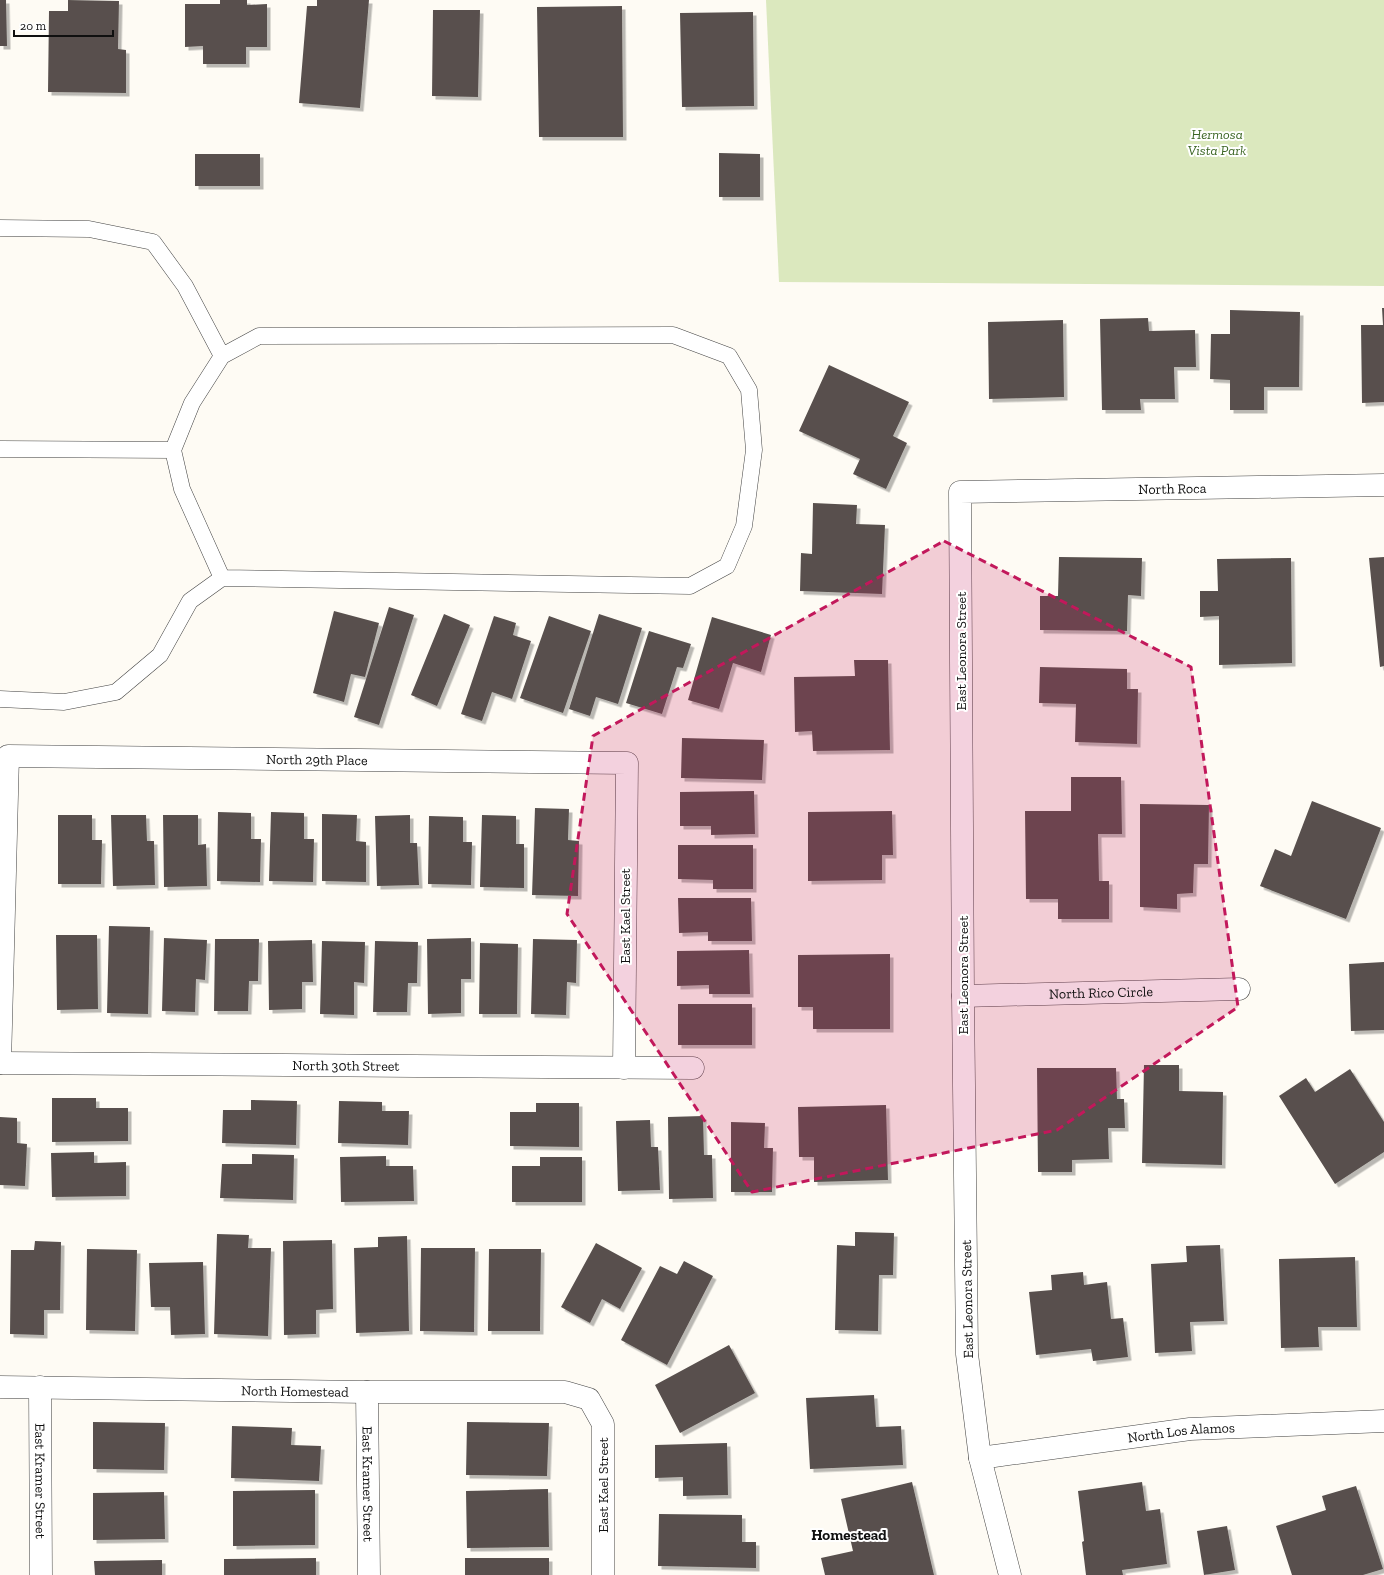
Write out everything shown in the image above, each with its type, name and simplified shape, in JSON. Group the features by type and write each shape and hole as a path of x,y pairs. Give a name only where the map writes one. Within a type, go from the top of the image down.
{"street":[{"name":"North Roca","path":"960,492 1384,485"},
{"name":"East Leonora Street","path":"960,492 967,1354 980,1458 1010,1575"},
{"name":"North 29th Place","path":"0,1063 8,756 626,763"},
{"name":"East Kael Street","path":"624,1068 626,763"},
{"name":"North Rico Circle","path":"963,996 1239,989"},
{"name":"North 30th Street","path":"0,1063 692,1068"},
{"name":"North Homestead","path":"0,1387 367,1392 565,1392 589,1399"},
{"name":"East Kramer Street","path":"40,1387 41,1575"},
{"name":"East Kramer Street","path":"367,1392 369,1575"},
{"name":"East Kael Street","path":"589,1399 603,1424 604,1575"},
{"name":"North Los Alamos","path":"980,1458 1190,1429 1384,1421"}],"lane":[{"path":"0,228 89,229 153,242 185,286 222,356"},
{"path":"0,699 64,702 116,692 160,655 190,601 222,578 690,586 727,566 744,526 754,450 749,390 729,356 673,335 259,336 222,356 192,403 173,450 182,489 222,578"},
{"path":"0,449 173,450"}],"highlighted area":[{"path":"944,541 1191,667 1238,1007 1057,1130 752,1192 567,914 593,736"}],"green space":[{"name":"Hermosa Vista Park","path":"766,0 1384,0 1384,286 779,282"}],"building":[{"path":"0,0 6,0 7,46 0,46"},
{"path":"68,0 119,1 118,49 126,50 126,93 48,92 49,11 68,11"},
{"path":"220,0 247,0 247,5 267,4 267,47 246,47 246,64 203,64 203,46 185,47 185,4 220,4"},
{"path":"317,0 369,0 360,108 299,103 307,6 317,6"},
{"path":"622,6 623,137 539,137 537,7"},
{"path":"433,10 480,10 478,97 432,96"},
{"path":"753,12 754,106 682,107 680,13"},
{"path":"719,153 760,154 760,197 719,197"},
{"path":"195,154 260,154 260,186 195,186"},
{"path":"1382,308 1384,308 1384,402 1362,403 1361,325 1383,325"},
{"path":"1230,310 1300,312 1299,387 1264,387 1264,410 1230,410 1230,380 1210,379 1211,334 1230,334"},
{"path":"1148,318 1149,331 1195,330 1196,367 1174,367 1175,399 1140,399 1141,410 1102,410 1100,319"},
{"path":"1063,320 1064,397 989,399 988,322"},
{"path":"829,365 909,402 893,436 907,443 886,489 853,474 860,459 799,431"},
{"path":"813,503 857,505 856,524 885,525 882,594 800,591 801,553 812,554"},
{"path":"1059,557 1142,558 1141,596 1128,595 1127,631 1040,630 1040,596 1058,596"},
{"path":"1384,557 1384,666 1380,667 1369,558"},
{"path":"1291,558 1292,663 1219,665 1219,616 1200,617 1200,591 1218,591 1217,559"},
{"path":"389,607 414,615 379,725 354,717"},
{"path":"334,611 379,623 365,677 351,674 344,702 313,693"},
{"path":"444,614 470,625 437,706 411,695"},
{"path":"599,614 642,628 618,704 596,697 590,716 569,709"},
{"path":"494,616 516,623 513,635 531,641 512,699 492,692 482,721 461,714"},
{"path":"549,616 591,631 563,713 520,698"},
{"path":"712,617 771,635 761,672 733,663 719,709 688,700"},
{"path":"649,631 691,644 683,668 677,667 662,714 626,703"},
{"path":"854,660 888,660 890,750 813,751 812,731 795,732 794,677 855,676"},
{"path":"1040,667 1127,669 1127,689 1138,689 1137,744 1075,742 1076,704 1039,703"},
{"path":"682,738 764,740 762,780 681,778"},
{"path":"1071,777 1121,777 1122,834 1098,834 1099,881 1109,881 1109,919 1058,919 1058,899 1026,899 1025,811 1071,811"},
{"path":"754,791 755,834 711,835 711,826 680,826 680,792"},
{"path":"1312,801 1381,828 1346,919 1260,886 1275,849 1291,856"},
{"path":"1140,804 1209,805 1208,864 1194,864 1193,893 1177,894 1177,909 1140,907"},
{"path":"535,808 569,809 568,840 579,841 578,896 532,895"},
{"path":"892,811 893,855 882,855 882,880 808,881 808,812"},
{"path":"218,812 251,813 251,839 261,839 260,882 217,881"},
{"path":"271,812 304,813 304,839 314,839 313,882 269,881"},
{"path":"322,814 357,815 356,841 366,842 366,882 322,881"},
{"path":"58,815 92,815 92,840 102,840 101,884 58,884"},
{"path":"111,815 146,815 147,841 154,841 155,885 113,886"},
{"path":"163,815 198,815 198,845 206,844 207,886 164,887"},
{"path":"410,815 410,843 417,843 419,885 377,886 375,816"},
{"path":"482,815 516,816 516,844 524,844 524,888 480,887"},
{"path":"429,816 463,817 463,842 472,842 471,885 428,884"},
{"path":"678,845 753,845 753,889 713,889 713,880 678,879"},
{"path":"678,898 751,898 752,941 708,941 708,932 679,933"},
{"path":"109,926 150,927 148,1014 107,1013"},
{"path":"56,935 97,935 98,1009 57,1010"},
{"path":"164,938 207,940 205,980 196,979 195,1012 162,1011"},
{"path":"471,938 471,979 461,979 461,1013 428,1014 427,939"},
{"path":"215,939 259,939 258,981 249,981 248,1011 214,1011"},
{"path":"533,939 577,940 576,983 567,982 566,1015 531,1014"},
{"path":"312,940 313,982 302,982 302,1009 269,1010 268,941"},
{"path":"322,941 365,942 364,983 354,982 354,1015 320,1014"},
{"path":"375,941 418,942 417,983 408,983 407,1012 373,1012"},
{"path":"480,943 518,944 517,1014 479,1014"},
{"path":"749,950 750,994 709,994 709,985 677,986 677,951"},
{"path":"890,954 890,1029 813,1029 813,1007 798,1007 798,955"},
{"path":"1384,962 1384,1030 1351,1031 1349,964"},
{"path":"678,1004 752,1004 752,1045 678,1045"},
{"path":"1144,1065 1179,1065 1179,1091 1223,1092 1222,1165 1142,1163"},
{"path":"1037,1068 1116,1068 1117,1099 1124,1099 1125,1128 1108,1128 1109,1159 1072,1160 1072,1172 1038,1172"},
{"path":"1350,1069 1384,1122 1384,1152 1335,1184 1279,1096 1306,1078 1315,1092"},
{"path":"52,1098 96,1098 96,1108 128,1108 128,1141 52,1142"},
{"path":"251,1100 297,1101 296,1145 222,1143 223,1110 251,1110"},
{"path":"339,1101 382,1102 382,1111 409,1111 408,1145 338,1143"},
{"path":"536,1103 579,1103 579,1147 510,1146 510,1112 536,1112"},
{"path":"886,1105 888,1180 814,1182 814,1157 799,1157 798,1107"},
{"path":"703,1116 704,1155 712,1155 713,1198 669,1199 668,1117"},
{"path":"0,1117 17,1118 17,1143 27,1144 25,1186 0,1185"},
{"path":"650,1120 651,1147 658,1147 660,1190 618,1191 616,1121"},
{"path":"731,1122 765,1123 764,1148 773,1148 772,1192 731,1192"},
{"path":"94,1152 94,1163 126,1162 126,1196 52,1197 51,1153"},
{"path":"252,1154 294,1155 293,1200 220,1198 222,1164 252,1164"},
{"path":"386,1156 386,1166 413,1166 414,1201 341,1202 340,1157"},
{"path":"540,1157 582,1157 582,1202 512,1202 512,1166 540,1166"},
{"path":"855,1232 894,1233 893,1275 879,1275 878,1331 835,1330 837,1245 855,1246"},
{"path":"217,1234 249,1235 248,1248 271,1248 268,1336 214,1334"},
{"path":"407,1236 409,1331 356,1333 354,1248 378,1247 378,1237"},
{"path":"332,1240 333,1309 316,1310 316,1334 284,1335 283,1241"},
{"path":"35,1241 61,1242 60,1310 44,1310 44,1335 10,1334 11,1250 34,1250"},
{"path":"596,1243 642,1268 620,1309 602,1299 590,1323 561,1307"},
{"path":"1220,1245 1224,1321 1190,1322 1192,1351 1155,1353 1151,1264 1187,1262 1186,1246"},
{"path":"421,1248 475,1248 474,1332 420,1331"},
{"path":"87,1249 137,1250 135,1331 86,1330"},
{"path":"489,1249 541,1249 540,1331 488,1331"},
{"path":"1355,1257 1357,1327 1318,1327 1319,1347 1281,1348 1279,1259"},
{"path":"684,1261 713,1276 667,1365 621,1340 660,1266 677,1274"},
{"path":"203,1262 205,1334 171,1335 170,1307 151,1307 149,1263"},
{"path":"1083,1272 1084,1285 1107,1282 1111,1319 1123,1318 1128,1357 1093,1361 1091,1349 1036,1355 1029,1292 1052,1290 1051,1275"},
{"path":"729,1345 755,1393 680,1433 655,1385"},
{"path":"874,1395 876,1427 901,1426 903,1465 810,1469 806,1398"},
{"path":"93,1422 165,1423 164,1470 93,1469"},
{"path":"467,1422 549,1423 547,1476 466,1475"},
{"path":"232,1426 292,1428 291,1445 321,1446 319,1481 231,1478"},
{"path":"727,1443 728,1495 683,1496 683,1477 655,1478 655,1445"},
{"path":"912,1482 934,1575 825,1575 821,1558 853,1551 841,1499"},
{"path":"1142,1482 1146,1511 1160,1509 1167,1564 1122,1570 1123,1575 1086,1575 1082,1542 1084,1541 1078,1491"},
{"path":"1356,1486 1383,1569 1363,1575 1292,1575 1276,1526 1326,1510 1322,1496"},
{"path":"548,1489 549,1547 467,1548 466,1491"},
{"path":"315,1490 315,1545 233,1546 233,1491"},
{"path":"164,1492 165,1539 93,1540 93,1493"},
{"path":"659,1514 742,1515 742,1542 756,1542 756,1568 658,1566"},
{"path":"1227,1526 1235,1570 1204,1575 1197,1531"},
{"path":"316,1558 316,1575 224,1575 224,1559"},
{"path":"465,1558 549,1558 549,1575 465,1575"},
{"path":"162,1560 162,1575 95,1575 94,1561"}],"district":[{"name":"Homestead","path":"849,1535"}]}
